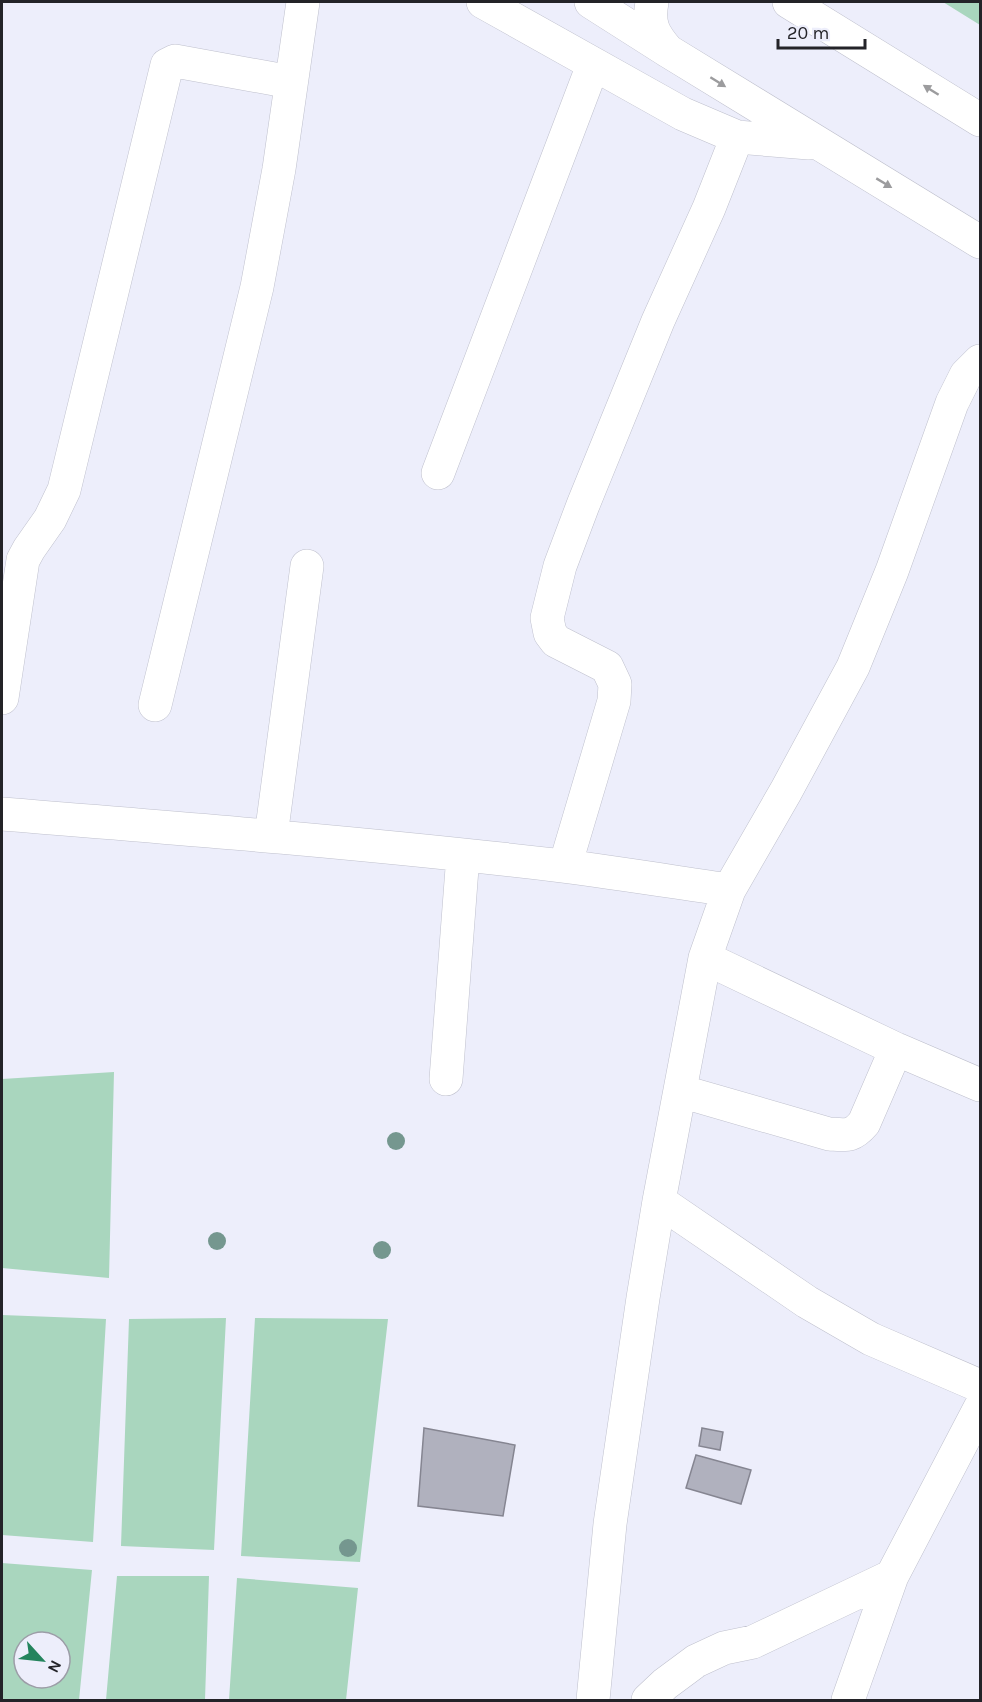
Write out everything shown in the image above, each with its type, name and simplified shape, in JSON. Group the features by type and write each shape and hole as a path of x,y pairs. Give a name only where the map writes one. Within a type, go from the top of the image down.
{"street":[{"path":"155,705 256,287 279,169 303,2"},
{"path":"483,2 683,114 737,137 819,144"},
{"path":"591,2 981,242"},
{"path":"602,2 628,26"},
{"path":"652,2 650,15 655,37 668,51"},
{"path":"789,2 981,120"},
{"path":"2,698 23,560 50,519 64,490 167,65 175,61 291,82"},
{"path":"438,473 593,65"},
{"path":"565,866 614,701 615,684 607,667 556,641 550,633 547,618 560,566 587,494 737,137"},
{"path":"593,1701 613,1500 658,1201 705,958 729,891 853,666 892,571 952,403 966,375 981,361"},
{"path":"271,836 307,566"},
{"path":"2,814 271,836 463,855 565,866 729,891"},
{"path":"446,1079 463,855"},
{"path":"705,958 896,1049 981,1085"},
{"path":"680,1091 829,1134 848,1135 856,1133 864,1123 896,1049"},
{"path":"658,1201 807,1302 862,1334 981,1386"},
{"path":"848,1701 892,1576 981,1408"},
{"path":"648,1701 665,1684 696,1661 724,1648 753,1642 892,1576"}],"green space":[{"path":"943,2 980,2 980,25"},
{"path":"114,1072 109,1278 2,1268 2,1079"},
{"path":"2,1315 106,1319 93,1542 2,1535"},
{"path":"226,1318 214,1550 121,1546 129,1319"},
{"path":"255,1318 388,1319 360,1562 241,1556"},
{"path":"2,1563 92,1570 79,1700 2,1700"},
{"path":"117,1576 209,1576 205,1700 106,1700"},
{"path":"237,1578 358,1588 346,1700 229,1700"}],"building":[{"path":"424,1428 515,1445 503,1516 418,1506"},
{"path":"702,1428 723,1432 720,1450 699,1446"},
{"path":"696,1455 751,1470 741,1504 686,1488"}]}
